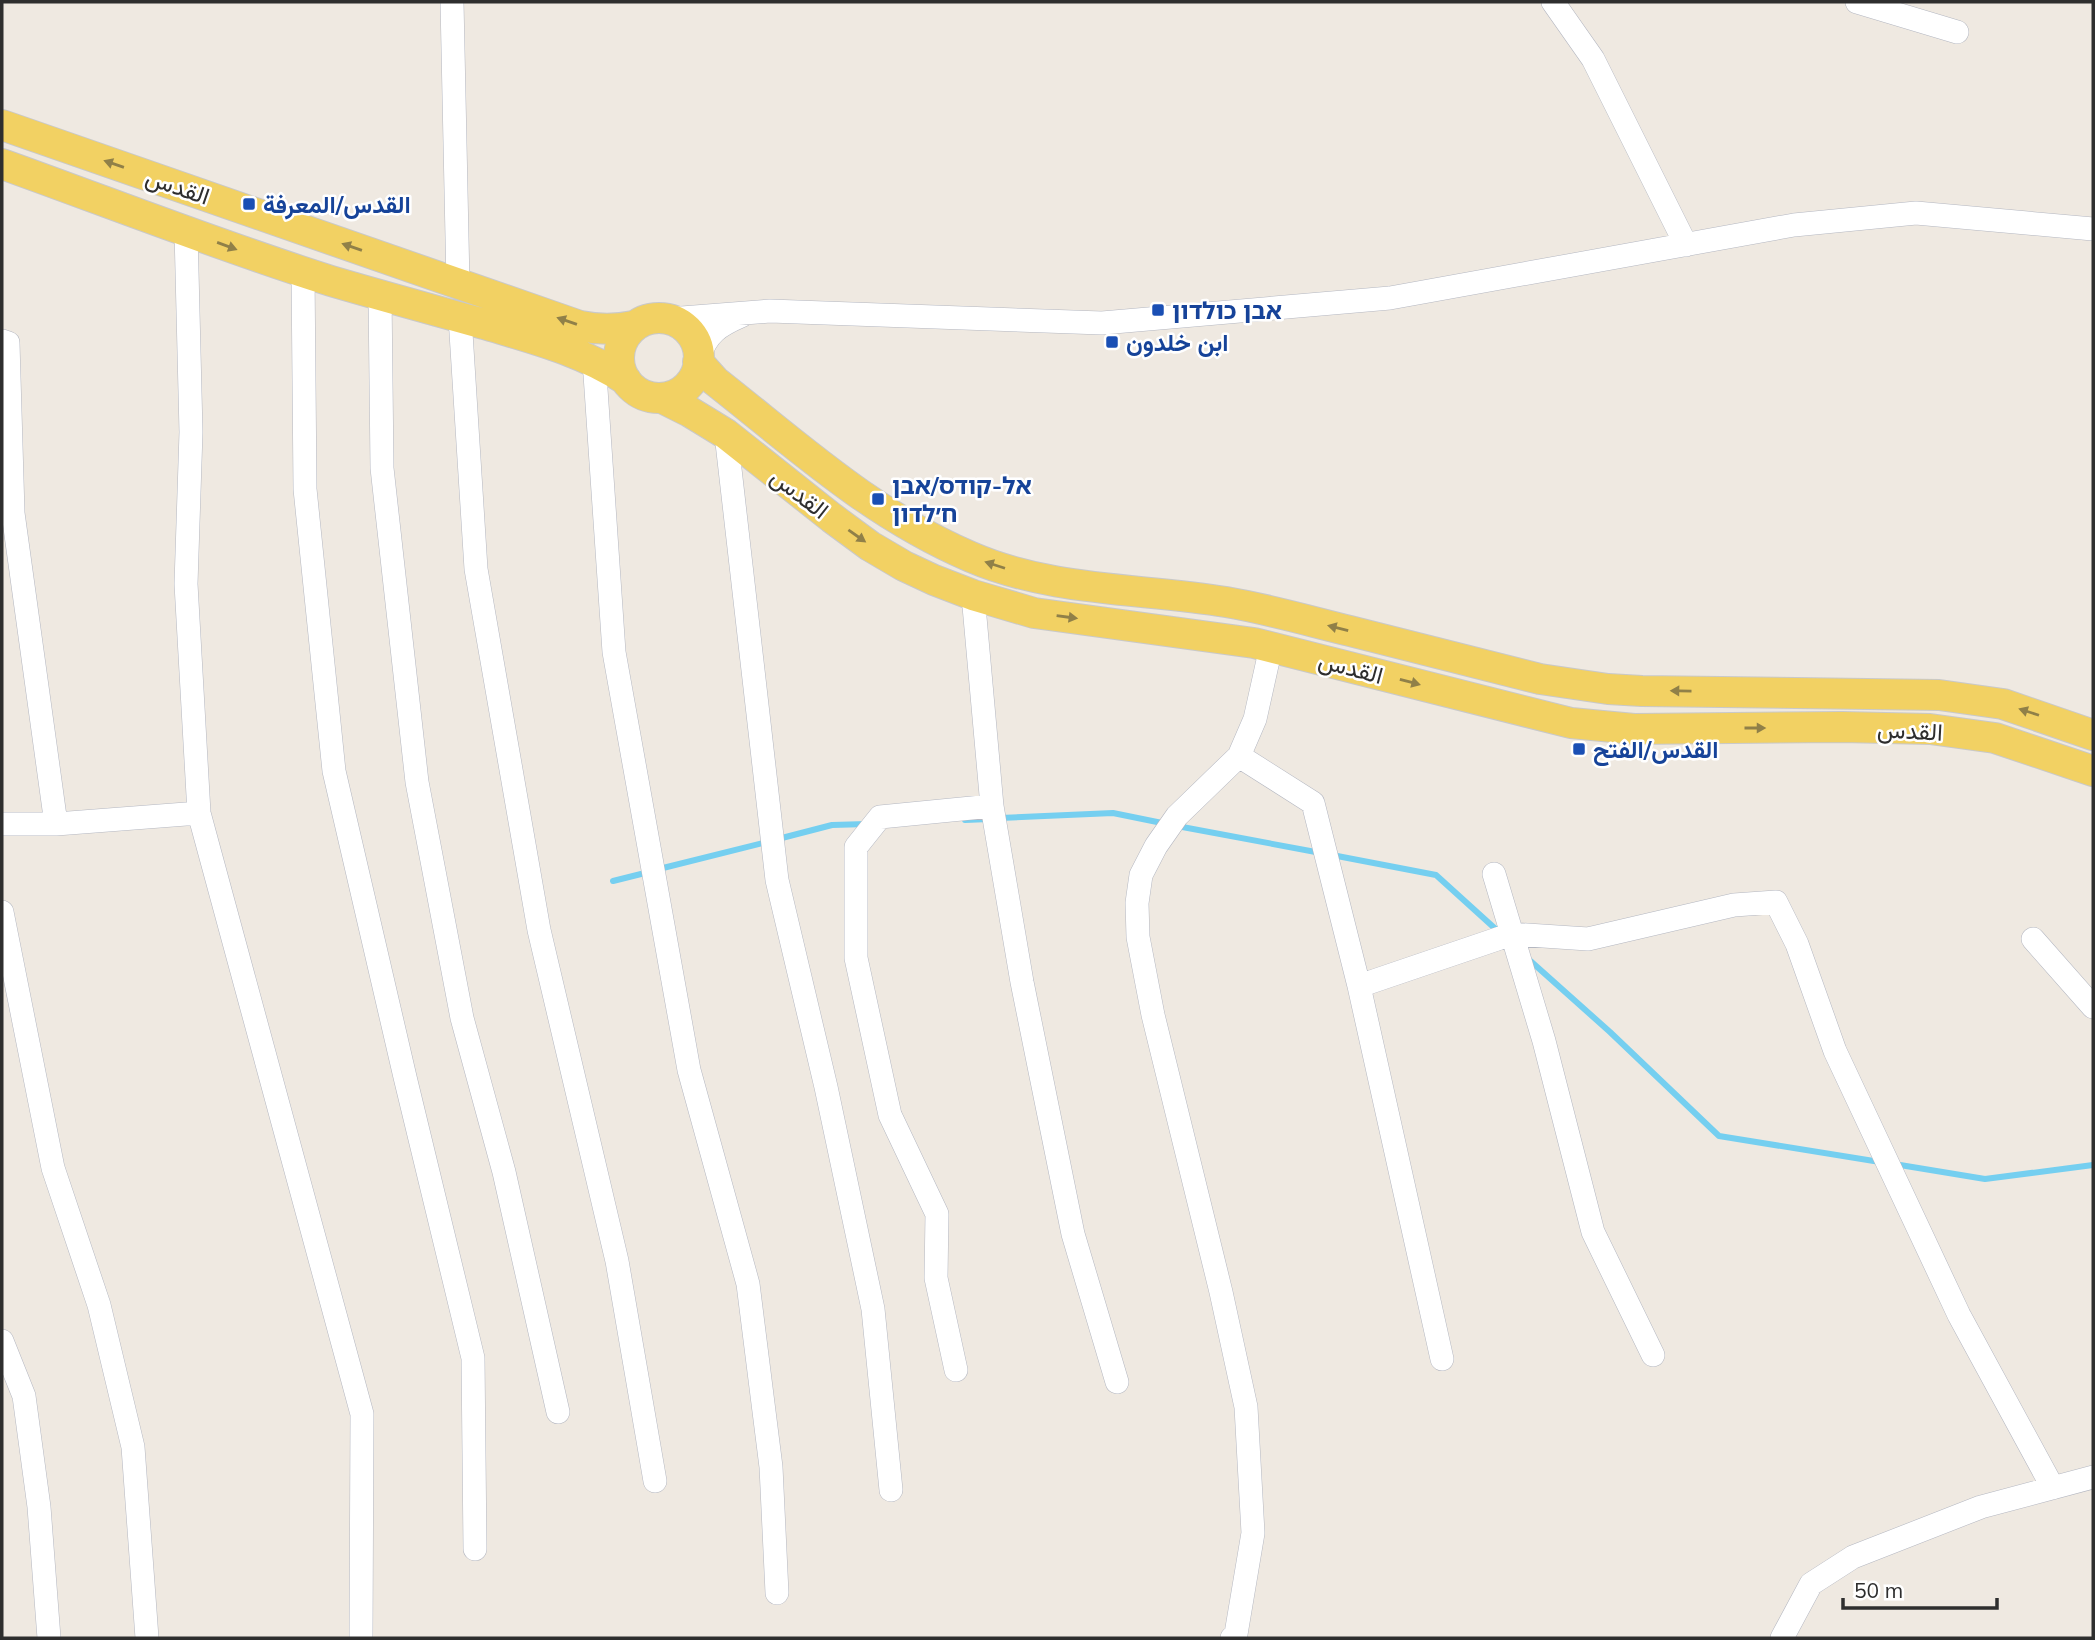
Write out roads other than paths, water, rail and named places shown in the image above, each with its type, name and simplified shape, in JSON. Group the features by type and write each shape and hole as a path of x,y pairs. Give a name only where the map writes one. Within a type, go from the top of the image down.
{"main road":[{"name":"القدس","path":"2,125 580,326 599,330 634,326"},
{"name":"القدس","path":"2,164 303,272 533,338 594,360 626,380"},
{"path":"669,319 690,332 696,344 698,359 692,380 683,389 662,398 650,397 639,393 622,375 620,349 625,336 634,326 645,320 669,319"},
{"name":"القدس","path":"698,359 715,381 841,483 902,523 973,558 1014,571 1061,583 1195,598 1272,611 1570,685 1642,691 1939,695 2003,704 2093,735"},
{"name":"القدس","path":"662,398 726,434 870,546 934,580 972,595 1034,612 1271,647 1572,723 1633,729 1930,729 1995,738 2093,771"}],"street":[{"path":"452,2 458,284"},
{"path":"1553,2 1593,59 1686,245"},
{"path":"1857,2 1957,32"},
{"path":"669,319 770,311 1102,323 1390,298 1794,225 1916,213 2093,229"},
{"path":"187,231 191,432 186,584 199,813 362,1414 362,1638"},
{"path":"303,272 304,489 334,771 473,1358 475,1549"},
{"path":"380,294 382,468 417,782 462,1018 504,1172 558,1412"},
{"path":"698,359 706,340 714,331 725,323 750,313"},
{"path":"460,317 476,569 539,930 617,1261 655,1481"},
{"path":"2,341 8,344 13,513 56,824"},
{"path":"594,360 614,652 689,1070 748,1284 771,1467 777,1593"},
{"path":"726,434 778,880 826,1087 873,1309 891,1490"},
{"path":"972,595 992,806 1022,982 1073,1234 1117,1382"},
{"path":"1232,1638 1236,1634 1252,1533 1246,1407 1221,1292 1153,1015 1138,937 1137,903 1142,875 1156,846 1177,816 1239,756 1255,719 1271,647"},
{"path":"1239,756 1313,803 1359,986 1442,1359"},
{"path":"956,1370 936,1278 937,1214 890,1115 856,957 856,847 880,817 992,806"},
{"path":"2,824 56,824 199,813"},
{"path":"1494,874 1544,1041 1593,1232 1653,1355"},
{"path":"1359,986 1512,934 1588,939 1734,905 1776,902 1797,944 1835,1051 1959,1315 2053,1488"},
{"path":"2,912 53,1168 99,1305 132,1447 147,1638"},
{"path":"2033,939 2093,1007"},
{"path":"2,1341 24,1396 39,1507 50,1638"},
{"path":"1784,1637 1811,1584 1853,1557 1981,1507 2093,1477"}],"waterway":[{"path":"1000,818 1113,813 1167,824"},
{"path":"965,820 989,819"},
{"path":"778,839 832,825 867,824"},
{"path":"1177,826 1321,853"},
{"path":"659,869 767,842"},
{"path":"1332,855 1436,875 1500,933"},
{"path":"613,881 649,872"},
{"path":"1526,957 1610,1032 1719,1136 1880,1162"},
{"path":"1894,1164 1985,1179 2093,1165"}],"place":[{"name":"القدس/المعرفة","path":"249,204"},
{"name":"אבן כולדון","path":"1158,310"},
{"name":"ابن خلدون","path":"1112,342"},
{"name":"אל-קודס/אבן ח׳לדון","path":"878,499"},
{"name":"القدس/الفتح","path":"1579,749"}]}
